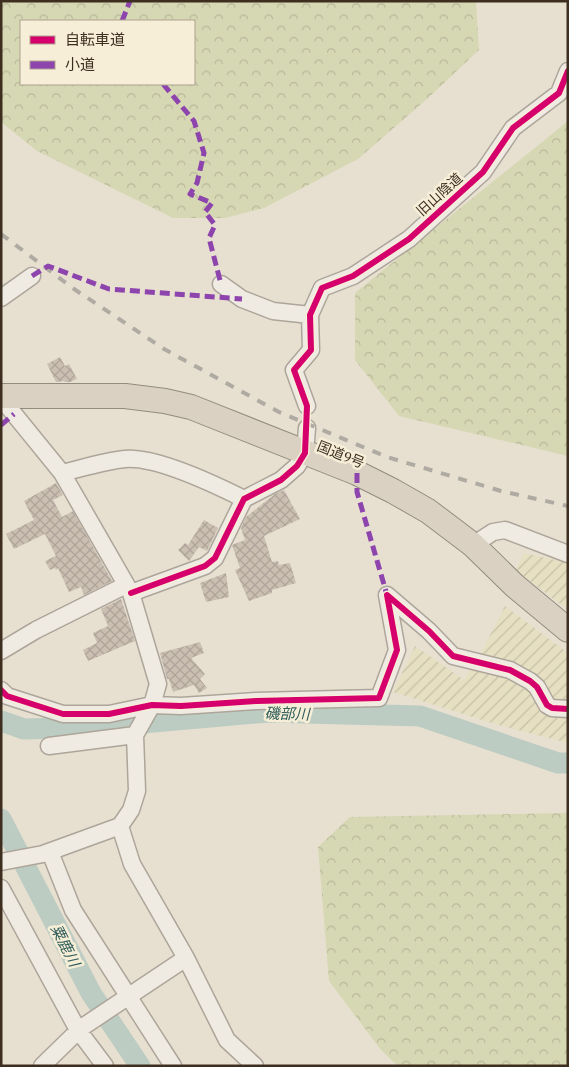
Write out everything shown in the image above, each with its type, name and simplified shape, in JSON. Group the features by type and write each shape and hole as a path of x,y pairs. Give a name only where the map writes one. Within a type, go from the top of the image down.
{"highway":[{"name":"国道9号","path":"1,397 124,396 165,401 191,408 304,452 393,491 428,511 473,545 515,586 568,630"}],"street":[{"name":"旧山陰道","path":"310,315 322,288 354,276 408,239 483,172 513,128 558,93 568,71"},
{"path":"1,298 32,276"},
{"path":"222,284 242,299 273,311 310,315 311,350 294,370 307,406"},
{"path":"1,397 62,473 128,589 158,684 152,705 135,735 137,791 131,810 120,826 47,853 1,862"},
{"path":"1,651 36,630 128,589 205,566 215,558 244,499 281,480 297,466 304,452 307,428"},
{"path":"62,473 127,459 159,463 222,488 244,499"},
{"path":"473,545 493,532 505,530 568,554"},
{"path":"1,690 7,696 63,714 109,714 152,705 181,706 256,701 379,698 397,650 387,594 453,656 510,670 537,687 547,705 552,708 568,710"},
{"path":"49,746 135,735"},
{"path":"120,826 132,864 186,958 227,1040 255,1066"},
{"path":"47,853 73,910 126,996 173,1066"},
{"path":"1,888 80,1029 105,1066"},
{"path":"42,1066 80,1029 126,996 186,958"}],"shaded area":[{"path":"524,553 568,563 568,610 516,570"},
{"path":"505,606 568,653 568,743 495,724 393,692 415,646 464,680 481,653"}],"green space":[{"path":"1,1 476,1 479,50 427,99 358,159 264,208 225,218 173,218 37,151 1,122"},
{"path":"568,121 568,456 399,416 355,360 355,293"},
{"path":"568,813 568,1066 398,1066 381,1050 329,981 318,847 350,817"}],"building":[{"path":"60,357 65,366 69,364 77,379 70,382 56,382 47,364"},
{"path":"56,483 63,495 53,500 62,517 73,511 112,581 84,595 81,587 69,592 58,568 50,570 45,561 56,556 45,534 14,549 6,534 34,520 24,501"},
{"path":"284,490 300,519 264,536 272,562 278,561 279,565 290,563 296,583 272,590 272,593 249,601 235,570 240,568 232,545 245,540 241,528 246,517 275,494"},
{"path":"204,520 218,528 207,551 199,547 189,561 178,550 185,543 188,545"},
{"path":"226,573 229,597 206,602 200,583"},
{"path":"121,599 135,641 88,661 83,650 97,643 93,633 108,626 101,609"},
{"path":"200,642 204,653 191,658 205,674 200,679 207,688 199,693 194,685 173,692 169,679 167,679 160,653"}],"waterway":[{"name":"磯部川","path":"1,721 24,729 97,727 267,712 420,716 558,763 568,763"},
{"name":"粟鹿川","path":"1,819 91,993 140,1066"}],"railway":[{"path":"1,234 74,289 164,349 279,412 387,457 501,491 568,506"}],"marked path":[{"path":"122,20 130,1"},
{"path":"164,85 194,121 204,153 197,183 190,194 212,203 205,212 215,225 209,238 221,284"},
{"path":"32,276 48,266 109,289 242,299"},
{"path":"1,425 14,414"},
{"path":"357,473 357,492 387,595"}],"cycle path":[{"path":"131,593 205,566 215,558 244,499 281,480 297,466 305,453 307,406 294,370 311,350 310,315 322,288 353,276 409,239 483,172 513,128 559,93 568,71"},
{"path":"1,690 7,696 63,714 109,714 152,705 181,706 256,701 379,698 397,650 387,595 429,631 453,656 510,670 537,687 547,705 552,708 568,709"}]}
